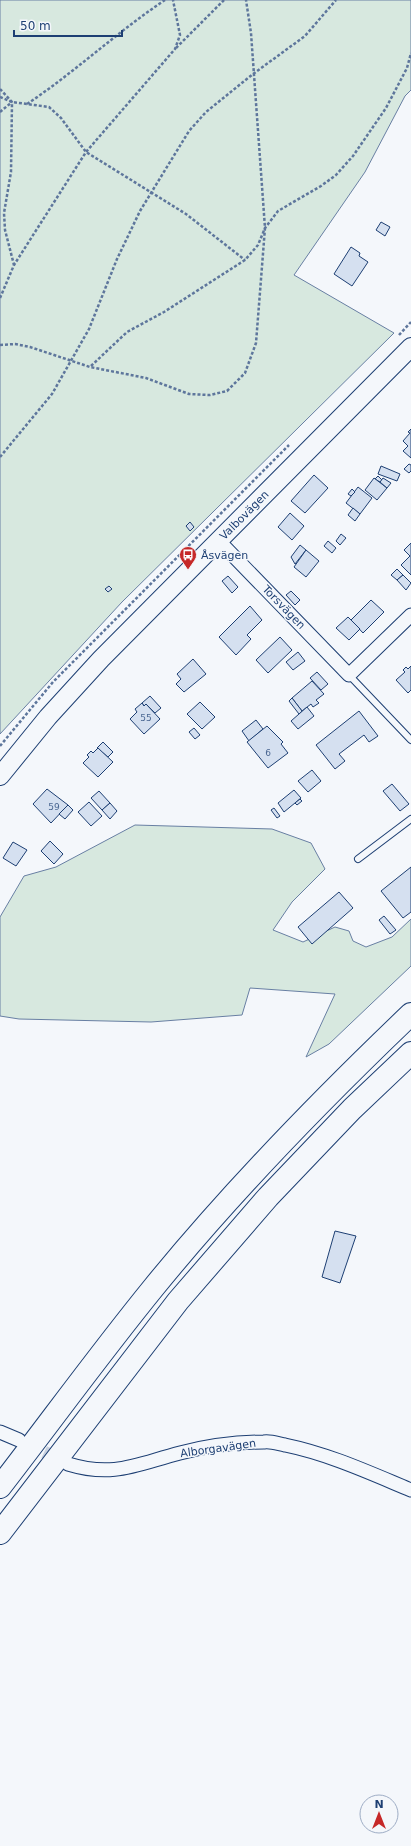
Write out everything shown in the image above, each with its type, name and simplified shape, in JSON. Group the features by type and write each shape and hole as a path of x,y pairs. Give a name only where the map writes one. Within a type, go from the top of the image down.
{"highway":[{"path":"0,1487 154,1287 247,1180 330,1091 411,1014"},
{"path":"0,1533 178,1301 268,1197 352,1109 411,1053"}],"main road":[{"name":"Valbovägen","path":"0,776 48,716 101,659 411,347"}],"street":[{"name":"Torsvägen","path":"218,540 349,675"},
{"path":"349,675 411,615"},
{"path":"0,1432 19,1440"},
{"name":"Alborgavägen","path":"68,1464 87,1470 135,1467 193,1450 266,1441 303,1449 345,1463 411,1490"}],"lane":[{"name":"Torsvägen","path":"349,675 411,740"},
{"path":"358,859 411,819"}],"path":[{"path":"0,97 12,102 26,104 166,0"},
{"path":"173,0 180,35 174,49"},
{"path":"0,298 14,265 86,152 174,49 224,0"},
{"path":"0,345 15,344 30,346 90,367 146,378 189,394 210,395 227,391 245,373 256,343 265,228 251,33 246,0"},
{"path":"0,457 52,394 89,329 117,259 151,192 189,131 206,112 253,74 305,36 336,0"},
{"path":"90,367 128,332 164,312 245,260 258,245 265,228 278,210 321,186 336,175 353,156 386,108 407,68 411,53"},
{"path":"0,89 12,102 49,107 61,118 86,152 186,214 245,260"},
{"path":"0,112 12,102"},
{"path":"12,102 11,172 4,213 5,230 14,265"}],"shaded area":[{"path":"0,0 411,0 411,90 405,96 365,172 294,275 394,333 122,602 0,734"},
{"path":"135,825 272,829 311,843 325,869 292,902 273,930 303,942 335,927 349,931 353,941 366,947 392,937 411,919 411,966 329,1044 306,1057 335,994 250,988 242,1015 151,1022 19,1019 0,1016 0,917 24,876 56,867"}],"building":[{"path":"381,222 390,227 385,236 376,230"},
{"path":"351,247 360,253 359,256 368,262 352,286 334,274"},
{"path":"411,429 411,458 403,451 408,446 403,441 410,433 408,432"},
{"path":"409,464 411,465 411,471 409,473 404,469"},
{"path":"381,466 400,474 397,481 378,474"},
{"path":"314,475 328,488 305,513 291,501"},
{"path":"378,476 382,480 380,482 375,479"},
{"path":"374,478 387,488 377,500 365,490"},
{"path":"383,478 391,483 387,488 380,482"},
{"path":"358,487 372,498 360,514 346,503"},
{"path":"352,489 355,492 351,496 348,494"},
{"path":"353,508 360,514 355,521 348,515"},
{"path":"290,513 304,526 292,540 278,527"},
{"path":"190,522 194,527 190,531 186,526"},
{"path":"341,534 346,538 340,545 336,541"},
{"path":"328,541 336,548 332,553 324,546"},
{"path":"411,543 411,575 401,565 410,556 404,550"},
{"path":"300,545 306,550 295,564 291,557"},
{"path":"306,550 319,561 306,577 294,567"},
{"path":"397,569 403,575 397,580 391,575"},
{"path":"403,575 411,583 406,590 397,580"},
{"path":"228,576 238,587 232,593 222,581"},
{"path":"109,586 112,589 108,592 105,589"},
{"path":"291,591 300,600 295,605 286,595"},
{"path":"371,600 384,612 363,633 351,620"},
{"path":"250,606 262,620 247,635 251,639 236,655 219,637"},
{"path":"348,617 360,629 349,640 336,628"},
{"path":"280,637 292,650 268,673 256,660"},
{"path":"298,652 305,661 293,670 286,662"},
{"path":"193,659 206,674 184,692 176,684 181,679 177,674"},
{"path":"411,666 411,690 408,693 396,680 405,672 403,670 406,667 408,669"},
{"path":"317,672 328,684 321,690 310,678"},
{"path":"312,681 324,694 316,700 319,703 313,707 311,704 302,711 292,698"},
{"path":"150,696 161,708 155,713 146,704 144,706 142,703"},
{"path":"292,698 302,711 299,714 289,701"},
{"path":"200,702 215,717 202,729 187,714"},
{"path":"142,703 144,706 146,704 160,719 144,734 130,719 137,712 135,709"},
{"path":"307,707 314,716 298,729 291,721"},
{"path":"359,711 378,736 369,742 364,735 339,754 345,761 335,769 316,745"},
{"path":"256,720 263,729 249,741 242,731"},
{"path":"267,726 283,742 281,744 288,753 268,768 247,742"},
{"path":"194,728 200,735 195,739 189,732"},
{"path":"103,742 113,752 108,757 97,748"},
{"path":"98,748 113,762 98,777 83,763 89,757 87,755 91,751 93,753"},
{"path":"312,770 321,781 308,792 298,781"},
{"path":"392,784 409,804 400,811 383,791"},
{"path":"47,789 68,805 51,823 33,804"},
{"path":"294,790 301,798 284,812 278,803"},
{"path":"99,791 110,803 102,810 91,798"},
{"path":"300,799 302,801 297,805 295,803"},
{"path":"89,802 102,816 91,826 78,812"},
{"path":"110,803 117,811 110,819 102,810"},
{"path":"68,805 73,810 65,819 59,814"},
{"path":"274,808 280,816 277,818 271,810"},
{"path":"50,841 63,854 54,864 41,851"},
{"path":"13,842 27,850 16,866 3,858"},
{"path":"411,867 411,912 403,918 381,891"},
{"path":"339,892 353,908 312,944 298,927"},
{"path":"384,916 396,930 390,934 379,920"},
{"path":"335,1231 356,1236 340,1283 322,1277"}],"tunnel":[{"path":"27,1444 63,1461"}],"place":[{"name":"Åsvägen","path":"188,570"}]}
